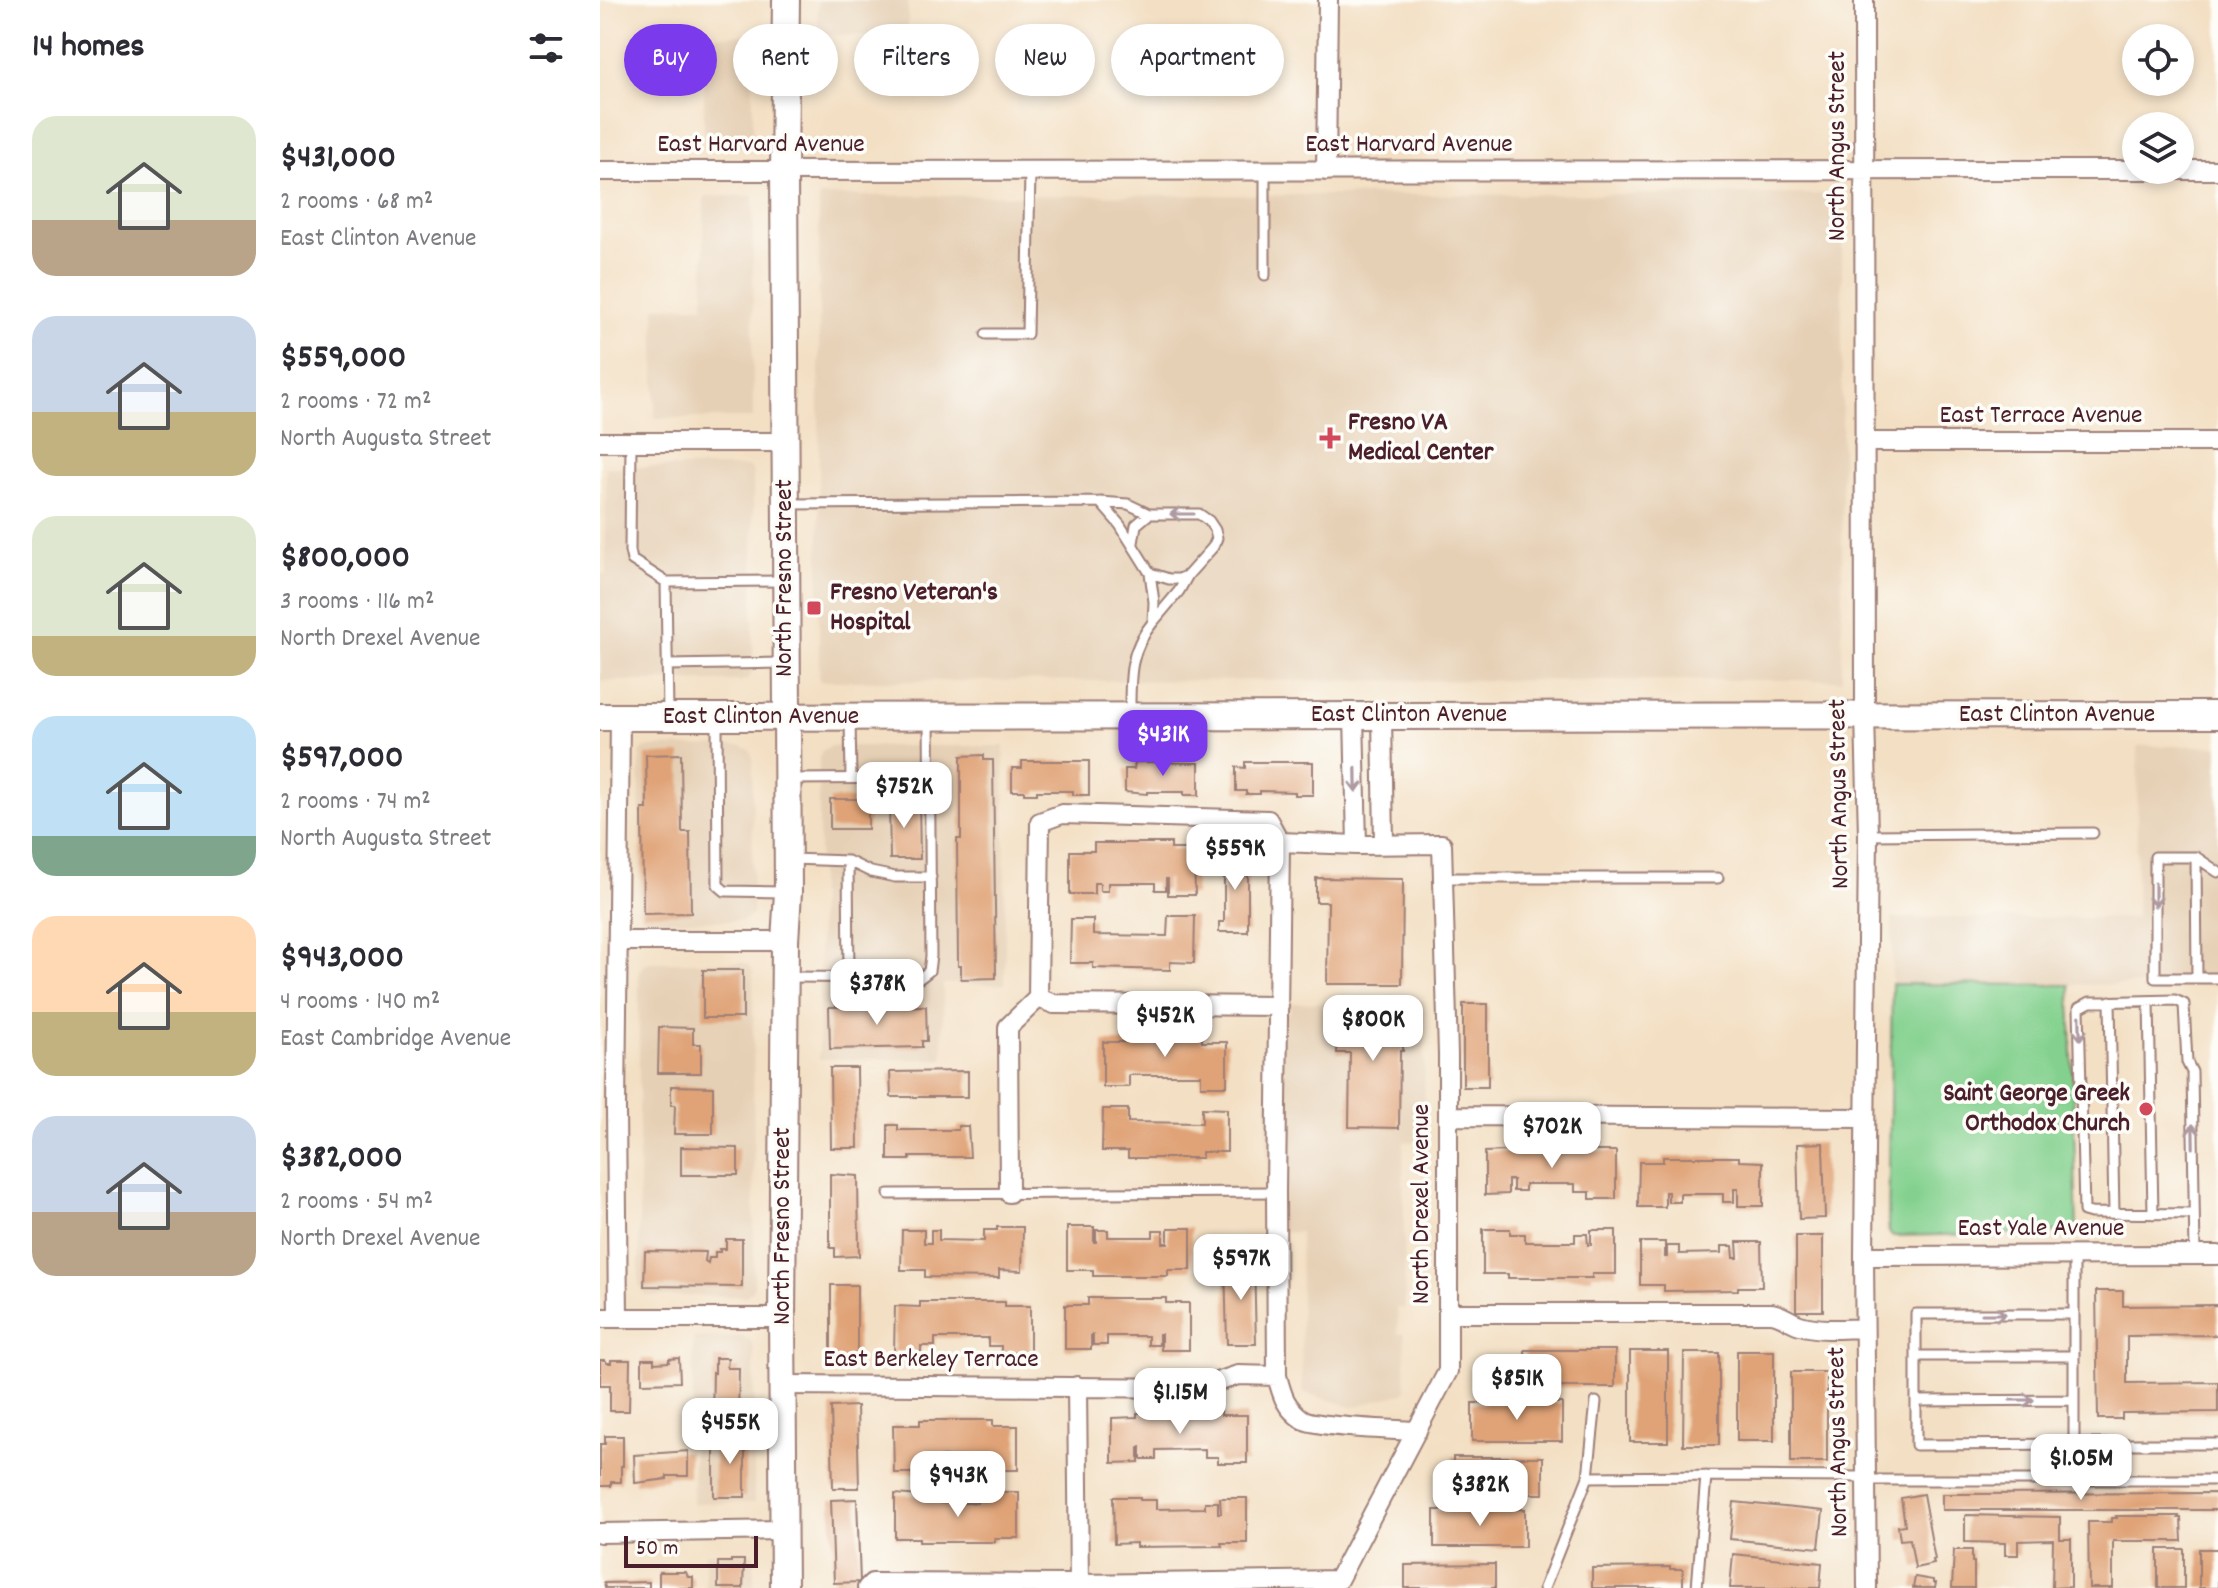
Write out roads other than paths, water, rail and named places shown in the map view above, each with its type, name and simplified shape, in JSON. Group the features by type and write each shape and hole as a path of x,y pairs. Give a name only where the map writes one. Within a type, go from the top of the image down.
{"main road":[{"name":"North Fresno Street","path":"784,1588 782,1318 788,892 784,442 786,0"},
{"name":"East Clinton Avenue","path":"610,717 2218,715"}],"street":[{"path":"1326,171 1328,0"},
{"name":"North Angus Street","path":"1864,0 1865,715 1868,835 1864,1328 1867,1588"},
{"name":"East Harvard Avenue","path":"600,171 2218,170"},
{"path":"600,442 784,442"},
{"name":"East Terrace Avenue","path":"1864,442 2218,442"},
{"path":"1354,715 1357,845"},
{"path":"1280,842 1384,844 1382,715"},
{"path":"610,717 609,887 618,941 608,1110 609,1318 782,1318"},
{"path":"1009,1193 1008,1027 1038,998 1040,822 1062,814 1268,820 1280,842 1277,1376 1283,1400 1304,1421 1417,1431"},
{"name":"North Drexel Avenue","path":"1079,1584 1338,1580 1448,1371 1448,1116 1442,844 1384,844"},
{"path":"618,941 785,941"},
{"path":"1038,998 1054,1004 1279,1006"},
{"path":"1448,1116 1865,1118"},
{"name":"East Yale Avenue","path":"1864,1256 2218,1255"},
{"path":"1448,1313 1777,1313 1791,1322 1820,1330 1864,1328"},
{"name":"East Berkeley Terrace","path":"784,1385 1199,1388 1238,1375 1277,1376"},
{"path":"867,1588 872,1583 1079,1584 1077,1386"},
{"path":"600,1533 784,1530"}],"lane":[{"path":"986,334 1027,334 1030,171"},
{"path":"1265,171 1265,275"},
{"path":"631,442 632,560 666,582 785,581"},
{"path":"785,504 1100,502 1128,504 1149,514 1199,514 1209,521 1217,538 1139,642 1130,677 1130,716"},
{"path":"1100,502 1133,543 1150,573 1153,622"},
{"path":"1133,543 1136,525 1149,514"},
{"path":"1150,573 1169,579 1188,575"},
{"path":"666,582 668,717"},
{"path":"667,665 786,663"},
{"path":"785,977 920,978 929,971 929,716"},
{"path":"717,717 718,885 725,891 788,892"},
{"path":"850,717 851,778"},
{"path":"786,779 930,778"},
{"path":"1868,835 2093,833"},
{"path":"2218,872 2196,857 2155,857 2155,978 2218,978"},
{"path":"2196,857 2197,978"},
{"path":"787,859 848,861 871,872 895,877 931,877"},
{"path":"848,861 849,978"},
{"path":"1443,878 1718,878"},
{"path":"2193,1214 2084,1211 2079,1008 2090,1002 2175,1000 2184,1004 2187,1062 2192,1072 2195,1255"},
{"path":"2110,1001 2114,1213"},
{"path":"2149,1001 2153,1214"},
{"path":"889,1194 1276,1192"},
{"path":"2074,1255 2074,1444"},
{"path":"2074,1314 1916,1314 1916,1445 2218,1444"},
{"path":"1916,1356 2074,1356"},
{"path":"1916,1401 2074,1400"},
{"path":"1544,1588 1588,1477 1596,1402"},
{"path":"1697,1588 1706,1476"},
{"path":"1588,1477 2218,1480"}],"place":[{"name":"Fresno VA Medical Center","path":"1330,438"},
{"name":"Fresno Veteran's Hospital","path":"814,608"},
{"name":"Saint George Greek Orthodox Church","path":"2146,1109"}]}
